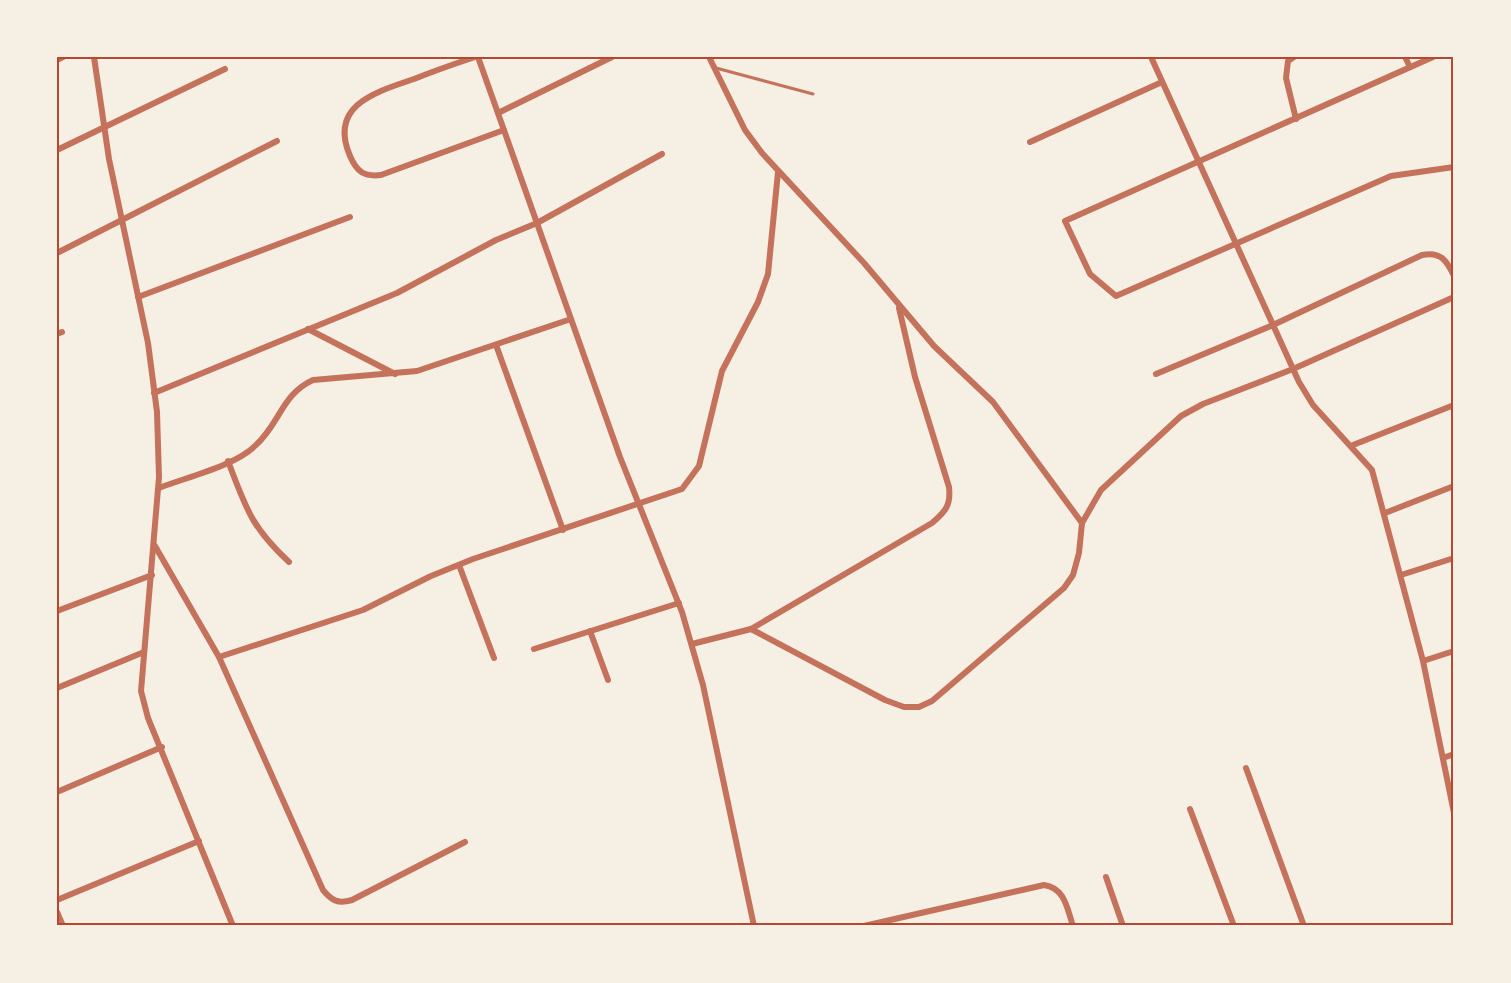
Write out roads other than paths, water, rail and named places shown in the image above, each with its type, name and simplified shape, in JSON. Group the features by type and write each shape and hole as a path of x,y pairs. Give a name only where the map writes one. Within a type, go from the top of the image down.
{"street":[{"path":"57,60 63,57"},
{"path":"94,57 121,220 148,343 154,393 159,488 144,652 142,701 234,926"},
{"path":"504,130 381,175 369,177 358,171 349,155 343,129 349,114 361,101 382,90 476,57 498,113 640,506 679,603 703,685 753,926"},
{"path":"498,113 612,57"},
{"path":"709,57 746,130 778,172 864,263 934,346 993,402 1082,523"},
{"path":"1151,57 1293,369 1313,405 1353,445 1372,470 1423,661 1454,813"},
{"path":"1294,57 1288,61 1286,78 1296,119"},
{"path":"1405,57 1410,68"},
{"path":"1433,57 1065,221 1090,274 1116,296 1392,176 1454,167"},
{"path":"57,150 225,69"},
{"path":"1030,142 1162,82"},
{"path":"57,253 277,141"},
{"path":"154,393 397,292 496,240 537,223 662,154"},
{"path":"219,657 363,610 459,565 640,506 682,489 699,466 722,371 758,302 768,274 778,172"},
{"path":"138,297 350,217"},
{"path":"1156,374 1273,325 1422,255 1438,254 1447,260 1454,276"},
{"path":"751,629 885,700 904,707 919,707 948,688 1064,588 1073,575 1079,553 1082,523 1101,490 1181,416 1203,404 1293,369 1454,297"},
{"path":"692,644 751,629 932,523 947,510 950,500 949,487 915,376 898,305"},
{"path":"159,488 242,456 256,446 271,428 297,387 313,380 395,375 417,371 571,319"},
{"path":"308,329 395,375"},
{"path":"496,345 563,530"},
{"path":"1353,445 1454,405"},
{"path":"228,462 253,522 264,539 289,561"},
{"path":"1385,513 1454,486"},
{"path":"155,546 219,657 323,890 330,899 342,903 352,900 465,842"},
{"path":"1401,575 1454,558"},
{"path":"459,565 494,658"},
{"path":"57,610 152,575"},
{"path":"534,649 679,603"},
{"path":"590,631 608,680"},
{"path":"1423,661 1454,651"},
{"path":"57,688 144,652"},
{"path":"57,792 162,747"},
{"path":"1443,758 1454,754"},
{"path":"1246,768 1304,926"},
{"path":"1190,809 1234,926"},
{"path":"57,900 200,841"},
{"path":"1106,877 1123,926"},
{"path":"864,926 1044,885 1054,886 1062,894 1073,926"},
{"path":"57,912 63,926"}],"lane":[{"path":"714,68 813,94"}]}
